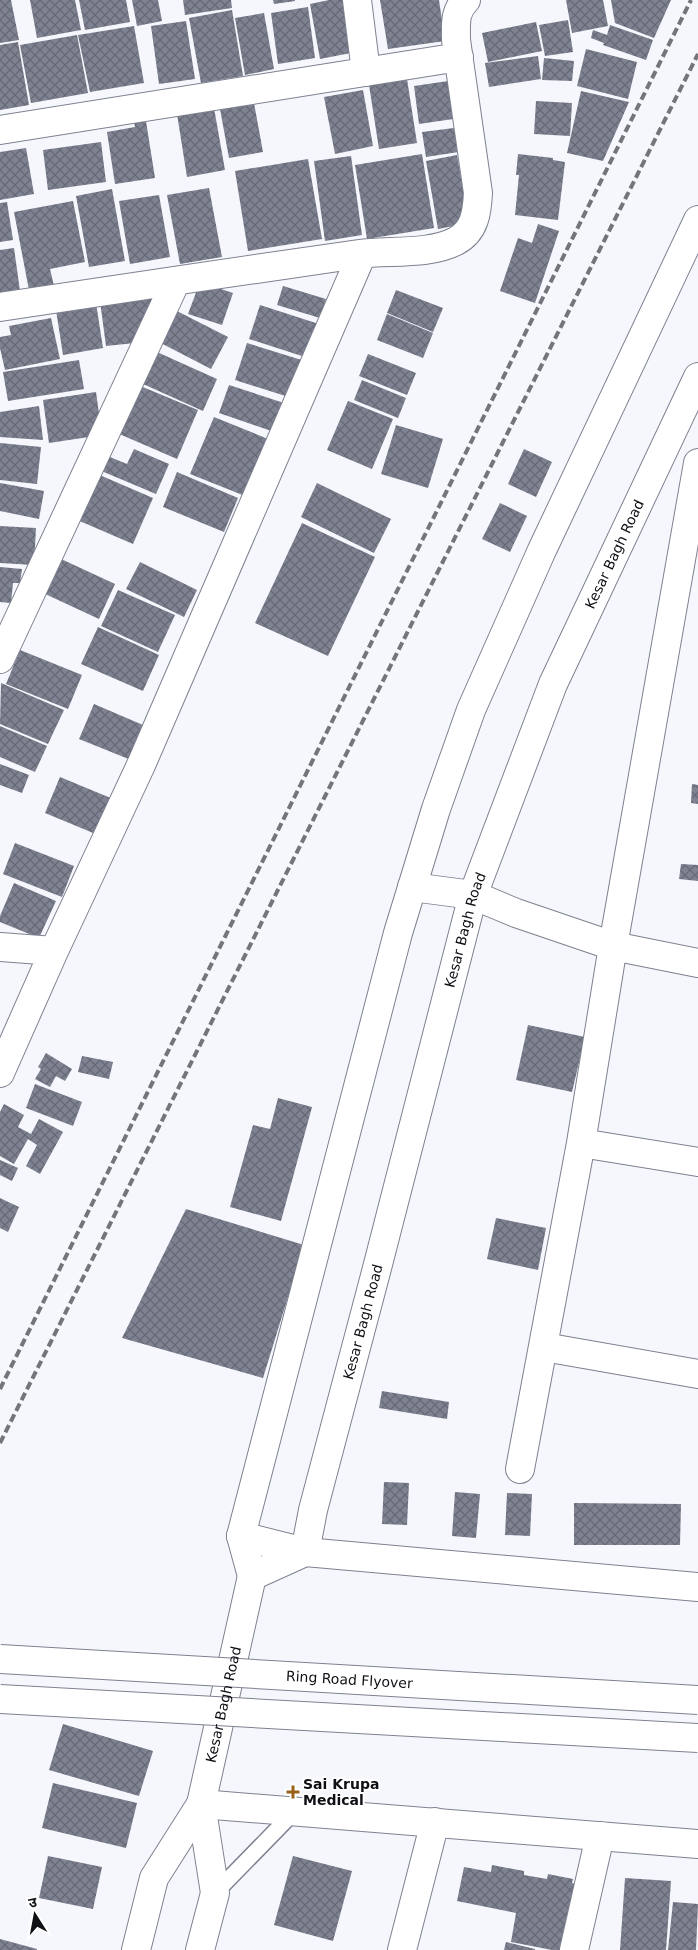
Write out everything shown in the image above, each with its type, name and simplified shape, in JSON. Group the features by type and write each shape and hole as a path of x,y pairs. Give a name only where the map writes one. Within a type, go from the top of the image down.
{"main road":[{"path":"358,0 366,72"},
{"path":"0,307 362,254 434,248 456,241 468,232 476,216 478,193 456,40 456,17 460,6 466,0"},
{"path":"0,130 459,57"},
{"path":"305,1552 252,1576 241,1536 398,933 436,809 471,710 542,550 698,220"},
{"path":"0,1073 8,1036 54,951 141,765 362,254"},
{"path":"0,659 10,616 176,281"},
{"name":"Kesar Bagh Road","path":"305,1552 313,1510 472,895 553,684 698,377"},
{"path":"520,1469 581,1144 613,946 698,463"},
{"path":"412,887 472,895 516,913 613,946 698,962"},
{"path":"0,947 54,951"},
{"path":"581,1144 698,1162"},
{"path":"544,1347 698,1374"},
{"path":"241,1536 305,1552 698,1587"},
{"name":"Kesar Bagh Road","path":"201,1804 252,1576"},
{"name":"Ring Road Flyover","path":"0,1660 698,1700"},
{"path":"0,1699 698,1738"},
{"path":"201,1804 698,1844"},
{"path":"200,1950 215,1893 201,1804"},
{"path":"136,1950 154,1878 201,1804"},
{"path":"402,1950 435,1822"},
{"path":"574,1950 600,1836"}],"lane":[{"path":"215,1893 295,1811"}],"building":[{"path":"0,0 11,0 19,40 0,43"},
{"path":"30,0 75,0 81,30 37,38"},
{"path":"79,0 126,0 130,22 85,30"},
{"path":"132,0 158,0 162,21 137,26"},
{"path":"183,0 231,0 232,8 185,15"},
{"path":"273,0 295,0 295,1 274,4"},
{"path":"329,0 346,0 356,52 320,59 310,4"},
{"path":"380,0 439,0 445,41 388,49"},
{"path":"566,0 603,0 608,26 572,33"},
{"path":"611,0 671,0 654,38 615,23"},
{"path":"308,7 315,58 278,64 271,13"},
{"path":"232,10 243,76 201,83 189,18"},
{"path":"264,13 274,69 245,75 235,18"},
{"path":"568,20 573,52 545,56 539,25"},
{"path":"186,21 195,79 159,84 151,26"},
{"path":"536,22 542,51 488,62 482,33"},
{"path":"610,25 653,40 646,60 603,45 604,43 591,38 593,30 607,35"},
{"path":"134,26 144,83 90,92 78,35"},
{"path":"77,35 88,93 31,103 20,45"},
{"path":"18,42 29,105 0,110 0,45"},
{"path":"586,49 637,62 628,99 577,86"},
{"path":"538,56 541,79 489,87 485,63"},
{"path":"544,58 574,61 572,81 542,80"},
{"path":"407,79 417,143 379,149 369,85"},
{"path":"455,80 460,118 419,124 414,86"},
{"path":"363,90 373,146 335,154 324,97"},
{"path":"581,91 629,102 603,161 567,153"},
{"path":"536,101 572,103 570,136 534,134"},
{"path":"254,103 263,152 229,158 220,109"},
{"path":"214,108 225,170 187,177 177,114"},
{"path":"145,115 155,178 115,184 107,132 135,127 133,117"},
{"path":"462,127 465,151 426,157 422,132"},
{"path":"101,142 106,182 48,190 43,150"},
{"path":"26,148 34,194 0,200 0,152"},
{"path":"422,154 434,228 367,239 355,165"},
{"path":"518,154 553,158 553,160 565,162 558,220 515,215 519,175 516,175"},
{"path":"457,155 469,223 438,229 426,161"},
{"path":"351,156 362,235 325,241 314,161"},
{"path":"308,159 322,239 248,251 235,171"},
{"path":"209,188 222,257 180,264 167,195"},
{"path":"112,189 125,261 89,267 76,196"},
{"path":"159,195 170,257 130,264 119,201"},
{"path":"73,201 85,262 50,269 54,286 29,290 14,212"},
{"path":"7,202 13,240 0,242 0,203"},
{"path":"538,224 559,231 535,303 500,291 518,238 532,243"},
{"path":"14,248 20,291 0,295 0,250"},
{"path":"200,282 233,293 222,325 188,314"},
{"path":"283,286 326,299 320,318 277,305"},
{"path":"396,290 443,308 433,332 387,313"},
{"path":"155,293 135,343 106,346 100,301"},
{"path":"96,303 103,348 63,355 56,310"},
{"path":"260,305 322,325 311,359 249,339"},
{"path":"171,308 228,337 211,369 155,340"},
{"path":"387,314 433,333 423,358 377,340"},
{"path":"51,318 60,359 5,370 0,348 0,337 11,335 9,326"},
{"path":"247,343 308,362 295,399 235,380"},
{"path":"157,352 217,379 203,411 143,384"},
{"path":"368,354 416,373 407,395 359,376"},
{"path":"79,360 84,389 8,401 3,372"},
{"path":"362,380 406,398 398,418 354,400"},
{"path":"138,385 198,410 177,459 117,433"},
{"path":"229,385 287,404 277,433 219,413"},
{"path":"96,392 102,435 49,443 43,400"},
{"path":"348,401 393,419 372,469 327,450"},
{"path":"39,406 43,440 0,437 0,412"},
{"path":"214,417 268,439 245,496 190,474"},
{"path":"396,425 443,439 428,488 381,474"},
{"path":"0,443 41,447 37,484 0,480"},
{"path":"134,449 169,464 156,494 99,470 105,455 127,464"},
{"path":"524,449 552,462 536,497 508,484"},
{"path":"177,472 238,498 224,532 163,507"},
{"path":"95,473 153,498 133,544 75,519"},
{"path":"0,483 44,491 39,519 0,511"},
{"path":"317,483 391,519 374,553 301,517"},
{"path":"500,503 527,516 510,552 482,539"},
{"path":"302,523 375,557 328,656 255,623"},
{"path":"0,526 36,528 34,565 0,563"},
{"path":"59,558 115,584 99,619 43,593"},
{"path":"140,562 197,590 184,617 126,589"},
{"path":"0,567 22,569 20,583 13,583 11,603 0,602"},
{"path":"118,590 175,615 158,652 101,626"},
{"path":"98,627 159,655 143,691 81,664"},
{"path":"20,650 82,675 68,709 6,684"},
{"path":"1,683 64,710 48,744 0,724"},
{"path":"94,704 150,728 136,762 79,739"},
{"path":"0,726 47,746 35,772 0,757"},
{"path":"0,764 29,775 22,793 0,785"},
{"path":"60,777 113,799 98,835 45,813"},
{"path":"692,784 698,785 698,804 691,803"},
{"path":"15,843 74,866 62,897 3,874"},
{"path":"681,864 698,865 698,881 679,879"},
{"path":"14,883 56,901 39,938 0,922 0,916"},
{"path":"528,1025 585,1037 572,1092 516,1080"},
{"path":"46,1053 72,1069 65,1081 56,1076 50,1087 35,1079 41,1069 38,1067"},
{"path":"82,1056 113,1062 109,1079 78,1072"},
{"path":"35,1084 82,1102 73,1126 26,1108"},
{"path":"278,1098 312,1107 281,1221 230,1207 253,1125 270,1129"},
{"path":"4,1104 24,1115 18,1127 31,1134 39,1119 63,1132 40,1174 26,1166 37,1145 28,1139 14,1164 0,1156 0,1112"},
{"path":"0,1160 18,1168 12,1181 0,1175"},
{"path":"0,1198 19,1207 8,1232 0,1228"},
{"path":"186,1209 304,1245 263,1378 122,1338"},
{"path":"496,1218 546,1228 538,1270 487,1259"},
{"path":"382,1391 449,1402 447,1419 379,1408"},
{"path":"384,1482 409,1483 407,1525 382,1524"},
{"path":"455,1492 480,1494 476,1538 452,1536"},
{"path":"507,1493 532,1494 530,1536 505,1535"},
{"path":"574,1503 681,1504 680,1545 574,1545"},
{"path":"63,1724 153,1751 139,1796 49,1770"},
{"path":"53,1783 137,1803 126,1848 42,1828"},
{"path":"48,1856 102,1867 93,1909 39,1898"},
{"path":"293,1856 352,1871 333,1941 274,1925"},
{"path":"492,1865 524,1871 524,1875 547,1879 548,1874 573,1879 572,1883 578,1885 565,1950 552,1950 511,1942 516,1913 457,1901 464,1867 491,1872"},
{"path":"625,1878 671,1881 666,1950 620,1950"},
{"path":"673,1902 698,1904 696,1950 668,1950"},
{"path":"0,1939 37,1949 37,1950 0,1950"},
{"path":"506,1942 535,1949 535,1950 504,1950"}],"railway":[{"path":"0,1389 691,0"},
{"path":"0,1443 698,54"}],"place":[{"name":"Sai Krupa Medical","path":"293,1792"}]}
